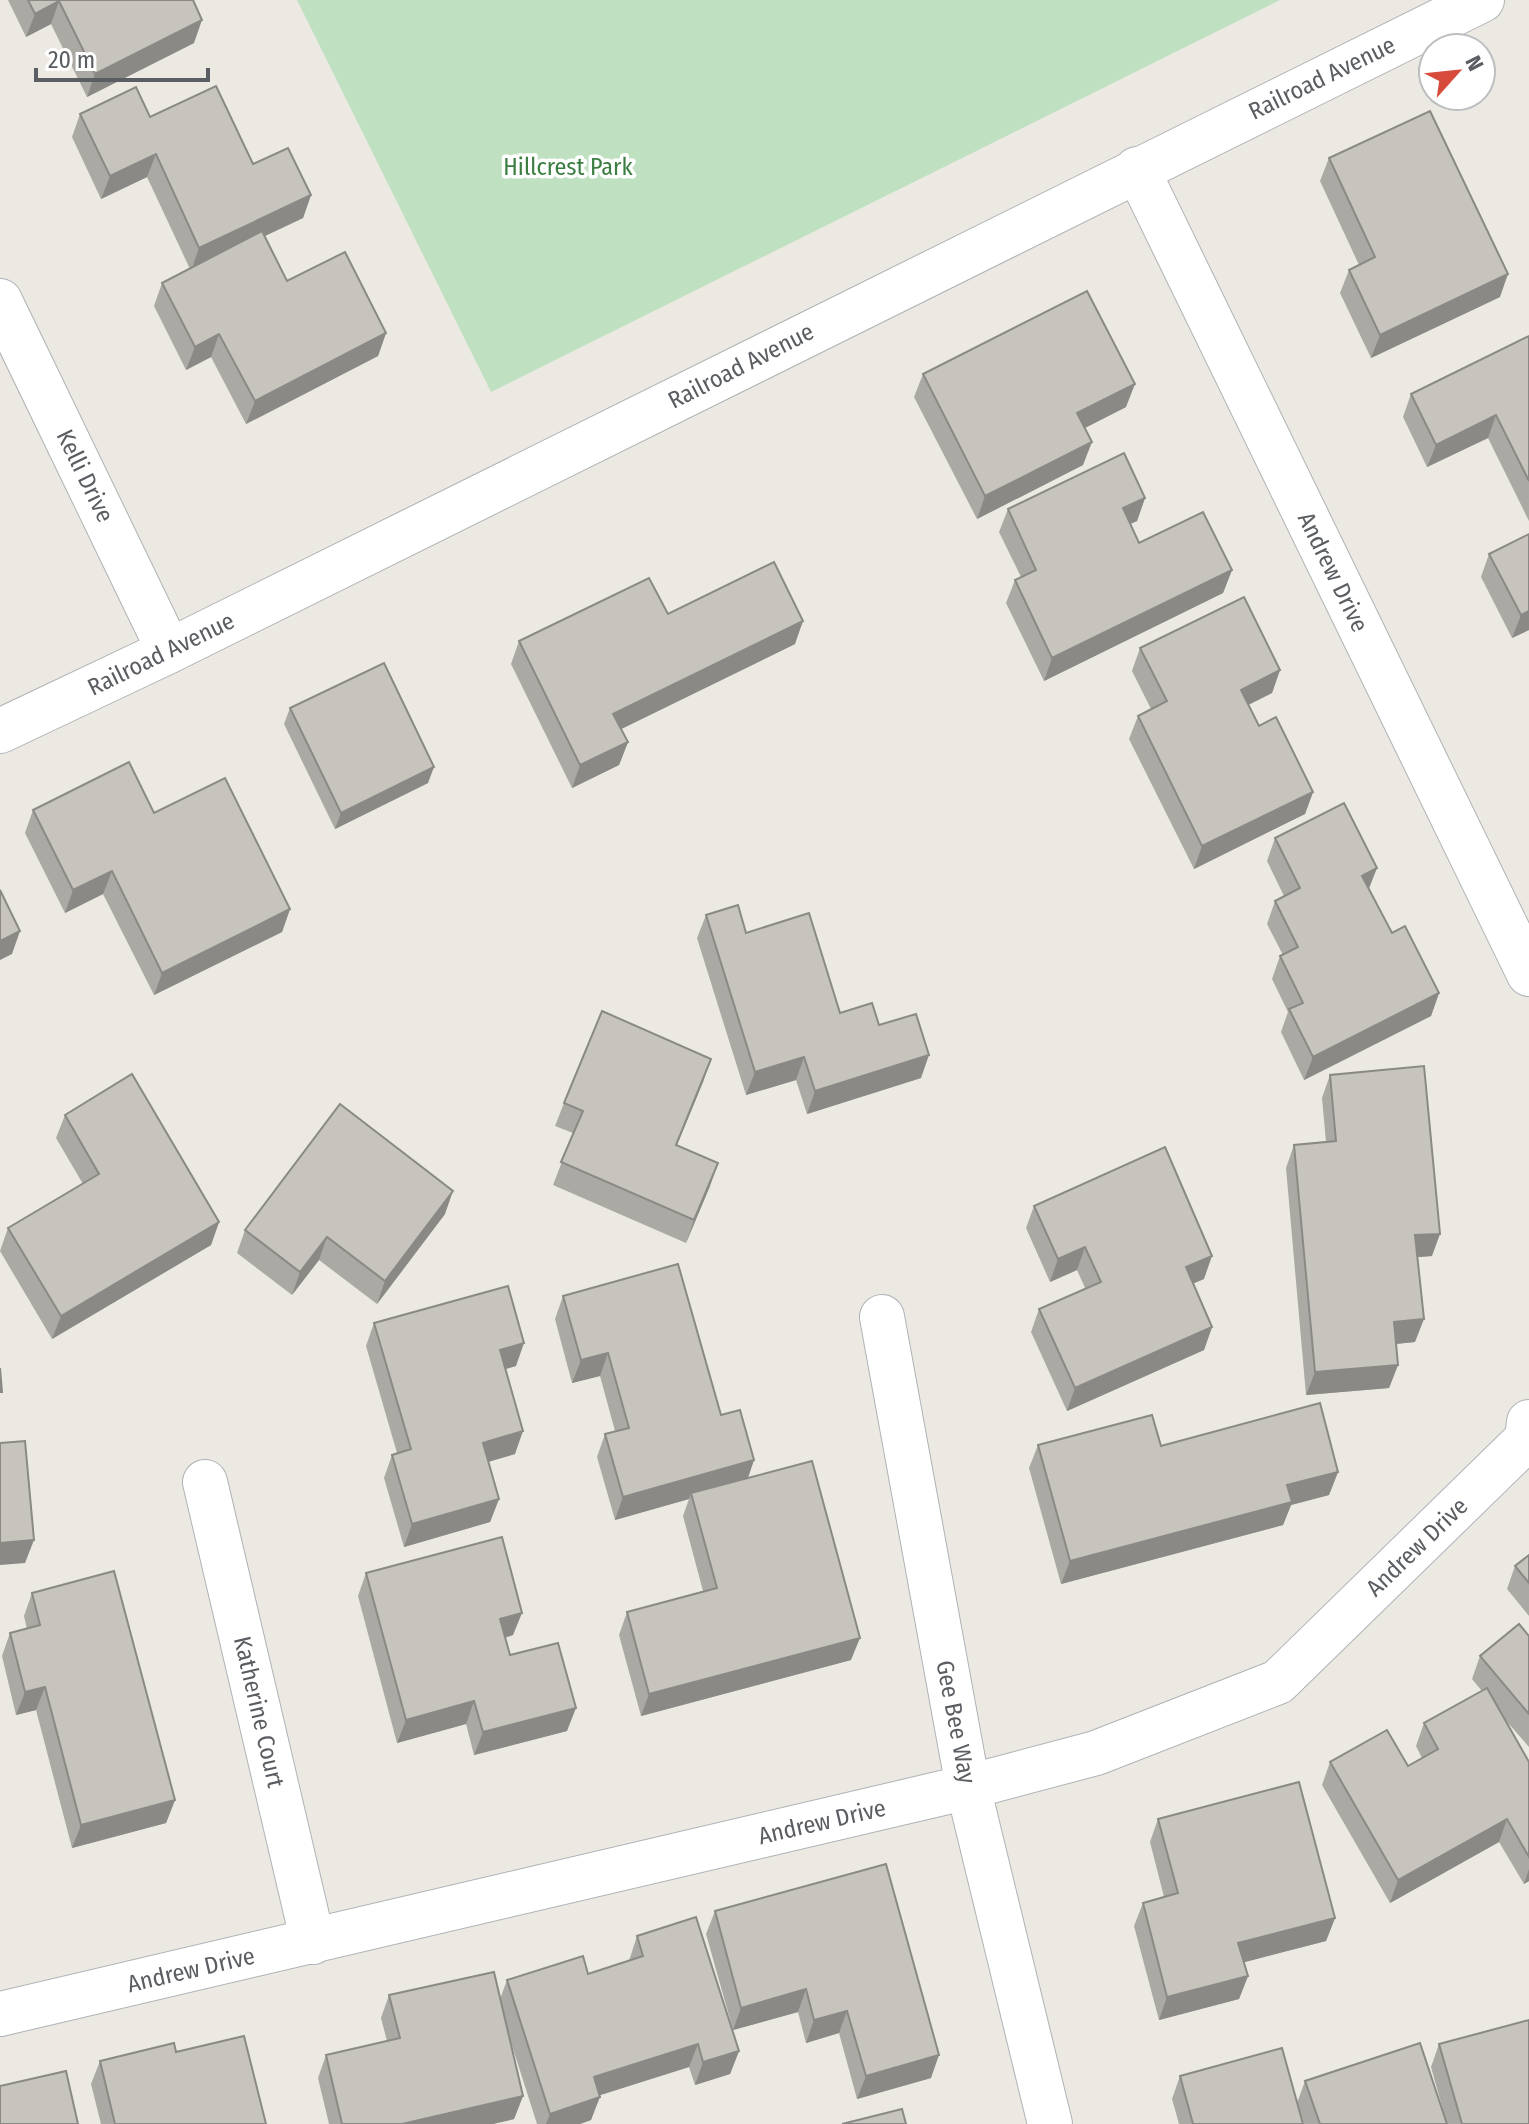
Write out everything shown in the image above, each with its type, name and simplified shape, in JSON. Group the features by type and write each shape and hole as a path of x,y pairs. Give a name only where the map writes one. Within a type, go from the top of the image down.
{"street":[{"name":"Railroad Avenue","path":"0,731 169,651 1482,0"},
{"name":"Andrew Drive","path":"1137,169 1529,974"},
{"name":"Kelli Drive","path":"0,301 169,651"},
{"name":"Gee Bee Way","path":"882,1317 968,1787 1050,2124"},
{"name":"Andrew Drive","path":"0,2014 968,1787 1096,1753 1278,1682 1528,1434"},
{"name":"Katherine Court","path":"205,1482 313,1942"}],"green space":[{"name":"Hillcrest Park","path":"297,0 1280,0 491,392"}],"building":[{"path":"28,0 193,0 202,20 95,74 59,1 35,14"},
{"path":"216,86 253,164 288,148 311,195 199,248 156,154 110,176 80,114 136,87 150,117"},
{"path":"1430,112 1508,274 1380,335 1349,270 1375,257 1329,158"},
{"path":"262,231 287,281 345,252 386,333 255,401 219,334 195,347 162,283"},
{"path":"1087,291 1135,384 1077,413 1092,442 985,496 923,374"},
{"path":"1529,336 1529,481 1496,415 1436,445 1411,394"},
{"path":"1124,453 1145,498 1123,508 1139,543 1203,512 1232,570 1052,658 1015,580 1036,570 1008,509"},
{"path":"1529,534 1529,611 1521,615 1489,554"},
{"path":"774,562 803,621 613,714 628,742 580,765 519,641 649,578 668,614"},
{"path":"1244,597 1280,670 1241,690 1259,726 1276,717 1313,792 1202,846 1138,716 1167,701 1140,648"},
{"path":"384,663 434,767 341,813 290,708"},
{"path":"129,762 154,813 225,778 290,909 162,973 112,871 73,890 33,810"},
{"path":"1344,803 1377,868 1362,876 1392,933 1405,926 1439,993 1313,1057 1289,1009 1303,1003 1280,956 1298,947 1275,901 1300,888 1275,838"},
{"path":"0,890 20,931 0,941"},
{"path":"738,905 746,933 809,913 840,1013 872,1003 879,1025 916,1014 929,1055 815,1091 804,1057 755,1072 706,915"},
{"path":"602,1011 711,1059 676,1145 718,1163 694,1220 561,1162 583,1111 564,1103"},
{"path":"1424,1066 1440,1234 1415,1235 1424,1319 1394,1322 1398,1365 1315,1372 1294,1145 1336,1141 1330,1075"},
{"path":"132,1074 219,1222 61,1316 8,1228 99,1174 65,1115"},
{"path":"340,1104 453,1191 385,1281 327,1237 300,1272 245,1230"},
{"path":"1165,1147 1212,1256 1186,1267 1212,1327 1075,1388 1039,1309 1101,1282 1085,1247 1058,1259 1034,1206"},
{"path":"678,1264 721,1415 740,1410 754,1460 623,1497 605,1434 629,1428 608,1353 581,1360 563,1296"},
{"path":"508,1286 524,1343 500,1350 523,1431 483,1443 499,1499 412,1524 392,1455 411,1449 374,1323"},
{"path":"1320,1403 1338,1472 1287,1485 1292,1502 1070,1561 1038,1445 1152,1415 1161,1446"},
{"path":"25,1441 34,1540 0,1543 0,1443"},
{"path":"812,1461 860,1638 649,1694 627,1612 717,1588 691,1493"},
{"path":"502,1537 522,1613 500,1619 510,1655 558,1643 576,1708 483,1732 474,1701 406,1720 366,1573"},
{"path":"1529,1555 1529,1583 1515,1566"},
{"path":"114,1571 175,1800 81,1825 45,1687 25,1692 10,1633 40,1625 32,1593"},
{"path":"1519,1624 1529,1636 1529,1714 1480,1656"},
{"path":"1487,1688 1529,1762 1529,1857 1507,1819 1398,1880 1330,1762 1387,1730 1408,1766 1438,1749 1424,1723"},
{"path":"1299,1782 1335,1918 1238,1943 1248,1976 1167,1997 1143,1903 1178,1893 1158,1819"},
{"path":"886,1864 939,2055 866,2076 847,2011 814,2020 806,1989 741,2008 715,1911"},
{"path":"696,1917 739,2051 703,2062 698,2044 594,2077 600,2097 550,2114 507,1980 583,1956 588,1974 643,1956 637,1936"},
{"path":"494,1972 523,2096 402,2124 342,2124 326,2055 400,2038 389,1995"},
{"path":"1529,2020 1529,2124 1462,2124 1439,2044"},
{"path":"244,2036 266,2124 115,2124 100,2061 174,2043 176,2052"},
{"path":"1420,2043 1447,2124 1320,2124 1305,2081"},
{"path":"1282,2048 1303,2124 1193,2124 1180,2076"},
{"path":"66,2071 78,2124 0,2124 0,2086"},
{"path":"902,2109 906,2124 842,2124"}]}
